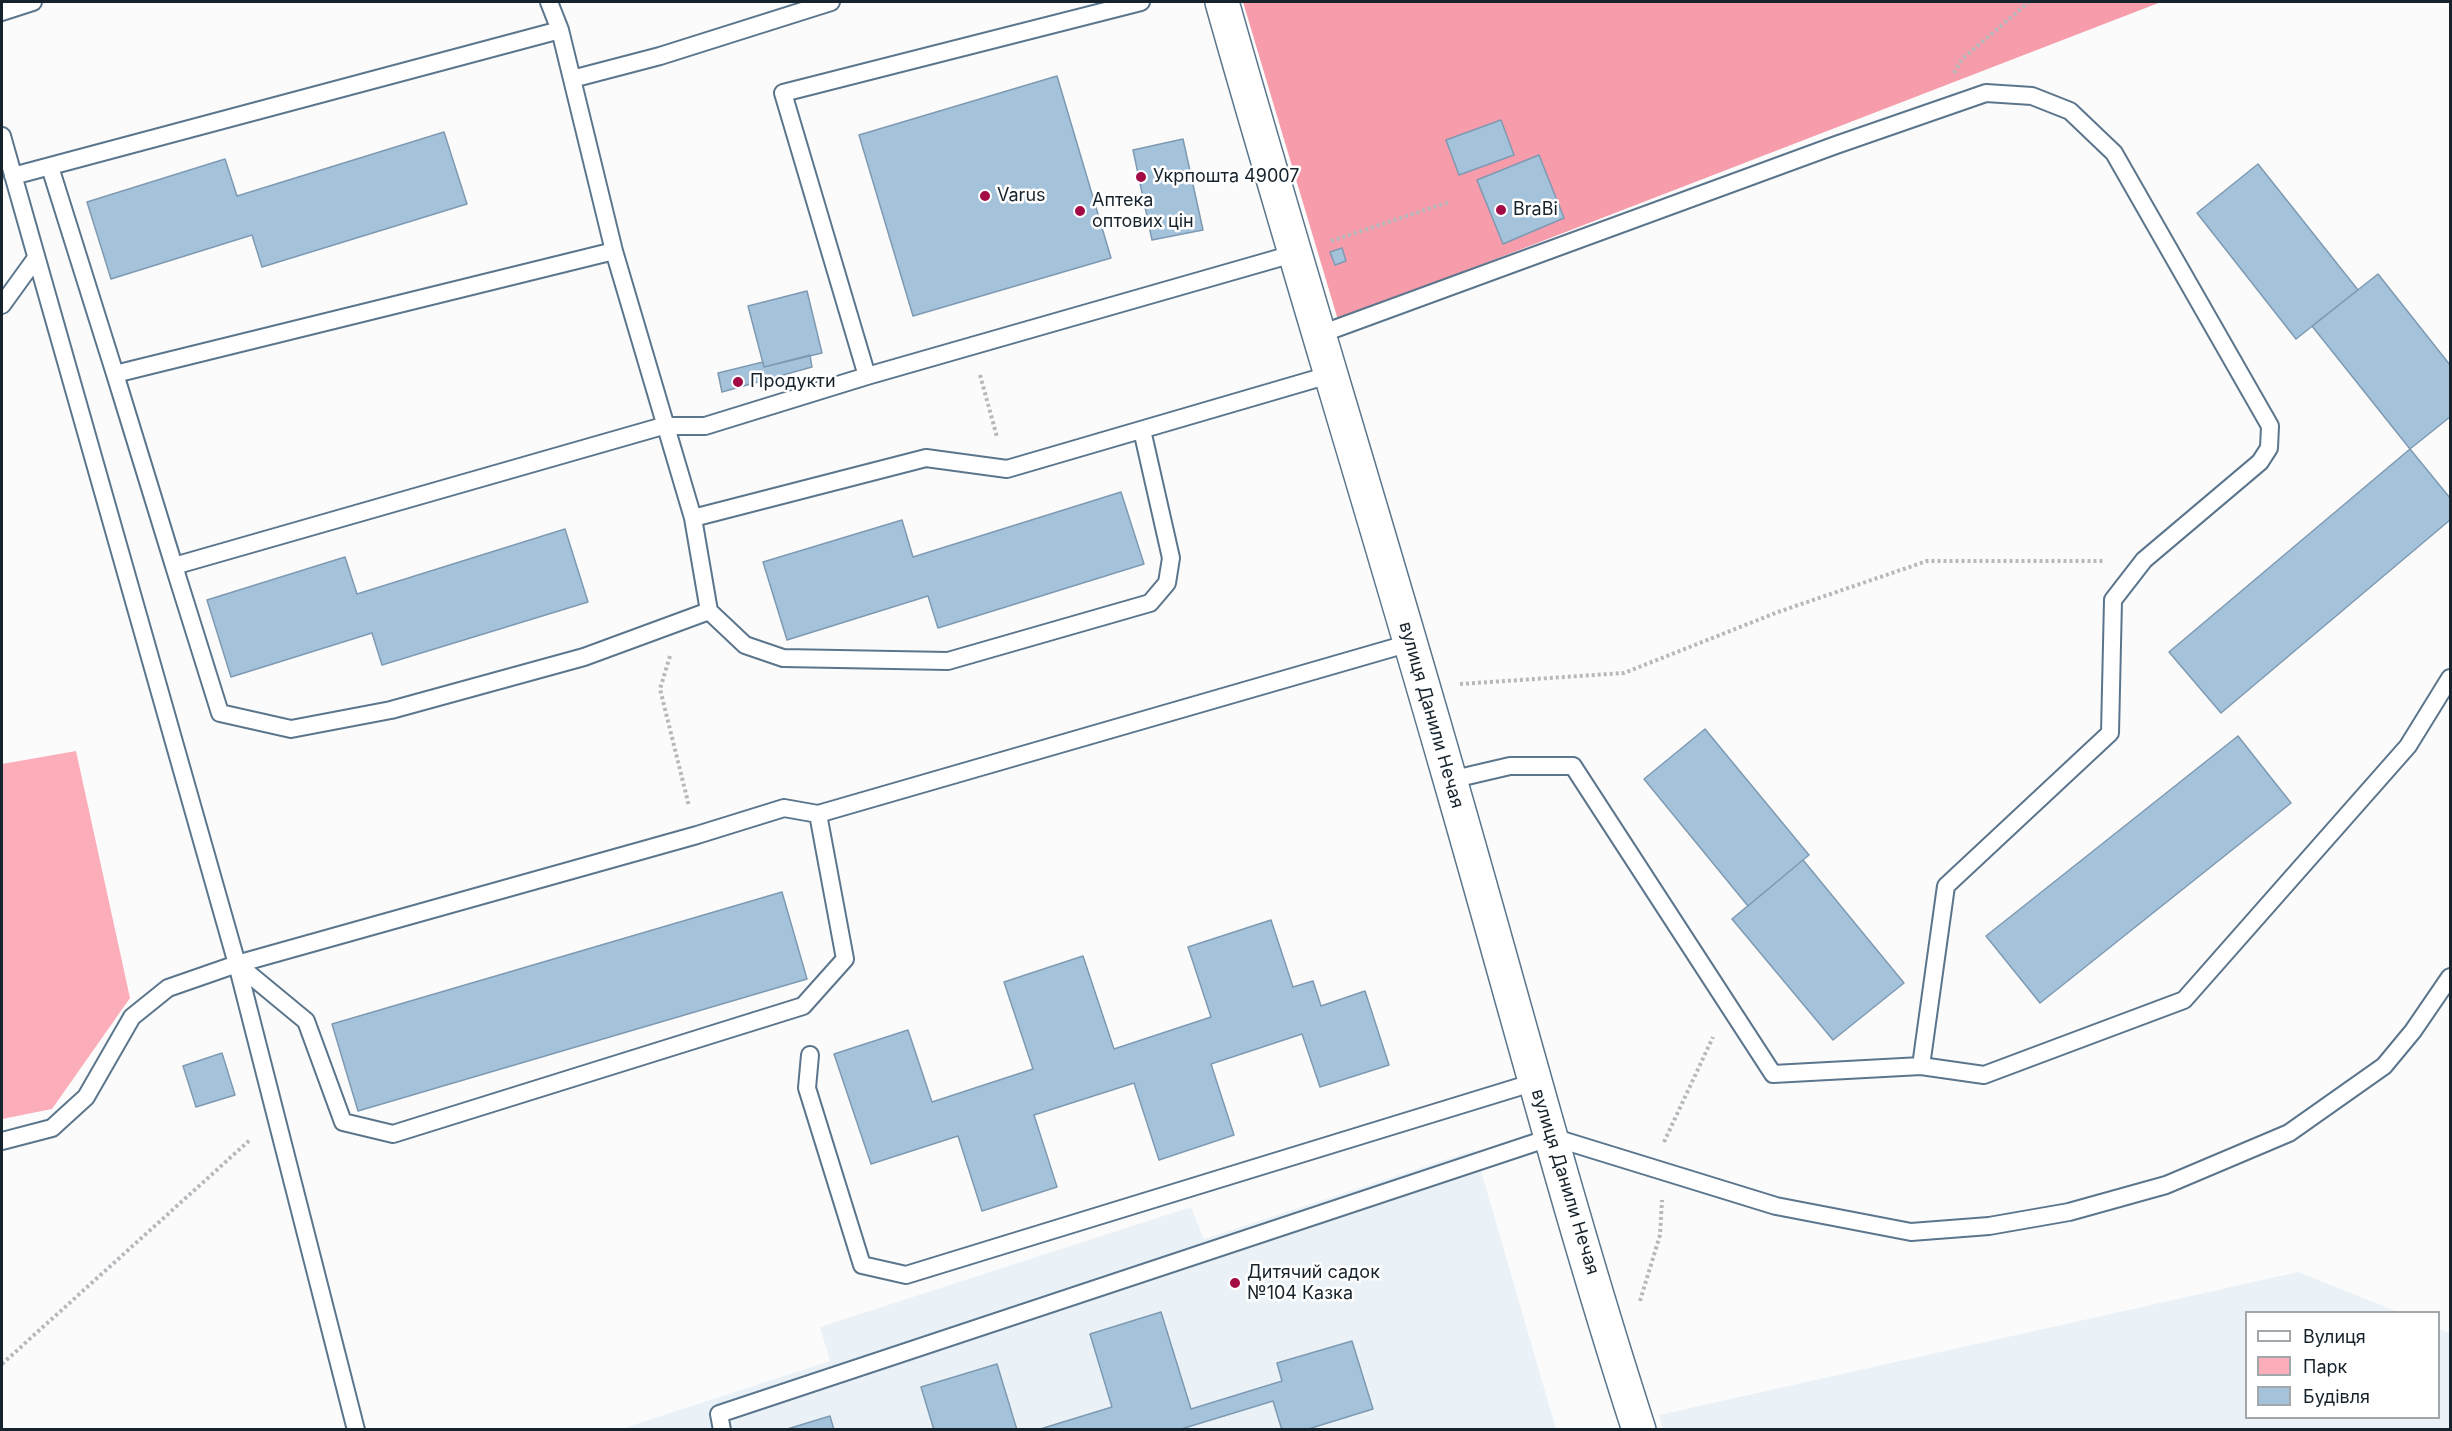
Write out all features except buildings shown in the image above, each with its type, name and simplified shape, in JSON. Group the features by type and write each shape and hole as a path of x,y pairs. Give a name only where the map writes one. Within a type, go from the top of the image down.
{"street":[{"name":"вулиця Данили Нечая","path":"1222,2 1293,254 1450,780 1552,1137 1631,1427"}],"lane":[{"path":"2,12 33,2"},
{"path":"549,2 560,30 614,250 663,426 693,518 709,611 745,645 783,658 948,662 1150,603 1167,584 1171,558 1142,430"},
{"path":"572,79 660,56 831,2"},
{"path":"867,376 783,93 1141,2"},
{"path":"13,176 560,30"},
{"path":"1318,335 1931,111 1986,93 2032,96 2070,111 2114,153 2270,426 2270,448 2260,462 2144,560 2113,600 2110,734 1946,886 1921,1066"},
{"path":"2,136 237,964 356,1430"},
{"path":"50,167 220,714 291,729 391,710 584,657 709,611"},
{"path":"115,374 614,250"},
{"path":"174,566 663,426 705,426 867,376 1293,254"},
{"path":"2,305 36,258"},
{"path":"693,518 926,458 1006,469 1329,375"},
{"path":"2,1141 52,1128 86,1097 132,1017 168,988 237,964 697,835 783,808 818,814 1410,643"},
{"path":"1450,780 1510,766 1573,766 1773,1074 1921,1066 1984,1075 2184,999 2408,746 2451,678"},
{"path":"237,964 306,1021 343,1122 393,1134 803,1006 845,959 818,814"},
{"path":"722,1430 718,1414 1552,1137 1776,1206 1911,1232 1989,1226 2069,1212 2166,1185 2289,1133 2384,1066 2413,1031 2451,977"},
{"path":"810,1055 807,1088 862,1265 906,1275 1535,1082"}],"path":[{"path":"1931,111 1962,59 2029,2"},
{"path":"1293,254 1449,202"},
{"path":"972,347 1006,469"},
{"path":"1423,686 1624,673 1778,612 1927,561 2144,560"},
{"path":"660,689 697,835"},
{"path":"2,1364 277,1115"}],"shaded area":[{"path":"1243,2 2161,2 1338,320"},
{"name":"Дитячий садок №104 Казка","path":"1475,1150 1556,1429 618,1430 830,1361 820,1327 1191,1207 1204,1239"},
{"path":"2298,1272 2396,1311 2245,1311 2245,1419 2440,1419 2440,1329 2450,1333 2450,1429 1663,1430 1659,1415"}],"green space":[{"path":"76,751 130,998 52,1109 2,1119 2,764"}],"place":[{"name":"Укрпошта 49007","path":"1141,177"},
{"name":"Varus","path":"985,196"},
{"name":"BraBi","path":"1501,210"},
{"name":"Аптека оптових цін","path":"1080,211"},
{"name":"Продукти","path":"738,382"},
{"name":"Дитячий садок №104 Казка","path":"1235,1283"}]}
